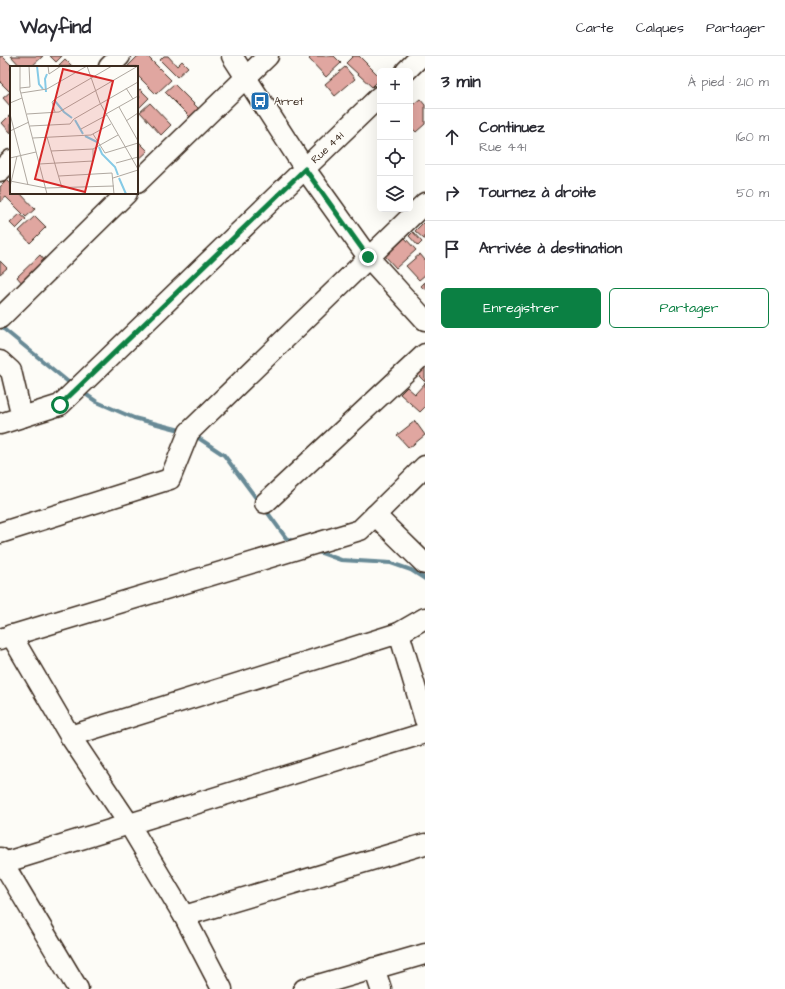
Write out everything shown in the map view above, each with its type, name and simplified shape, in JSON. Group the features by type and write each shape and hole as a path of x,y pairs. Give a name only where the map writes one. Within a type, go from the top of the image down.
{"street":[{"path":"110,66 120,56"},
{"path":"232,56 305,169 368,257 425,320"},
{"path":"138,182 268,56"},
{"path":"409,68 421,56"},
{"name":"Rue 441","path":"0,424 60,405 377,99"},
{"path":"0,171 10,161"},
{"path":"0,318 126,194"},
{"path":"0,533 170,479 189,432 425,203"},
{"path":"265,503 425,354"},
{"path":"0,361 11,371 22,417"},
{"path":"222,989 184,916 129,824 6,637 360,530 425,466"},
{"path":"375,515 425,564"},
{"path":"70,736 399,633 425,618"},
{"path":"399,633 425,720"},
{"path":"78,989 1,860 129,824 425,733"},
{"path":"184,916 425,844"},
{"path":"304,989 425,954"},
{"path":"374,968 381,989"}],"building":[{"path":"0,56 2,56 12,66 10,66 10,90 9,91 0,82"},
{"path":"11,56 43,56 32,66 20,66"},
{"path":"50,56 62,56 56,62"},
{"path":"138,56 147,56 171,80 156,94 138,76 138,66 128,66"},
{"path":"164,56 168,56 177,66 182,61 188,67 177,77 160,60"},
{"path":"312,56 334,56 341,63 326,77 309,59"},
{"path":"353,56 359,56 377,74 377,82 372,87 346,63"},
{"path":"65,59 72,66 60,66 59,65"},
{"path":"345,67 355,79 335,96 325,84"},
{"path":"174,84 202,112 194,121 165,92"},
{"path":"140,89 149,98 138,109 138,99 140,97 138,96 138,91"},
{"path":"10,92 10,106 3,98"},
{"path":"420,99 425,105 425,124 416,132 413,129 413,105"},
{"path":"150,103 171,125 161,135 140,112"},
{"path":"10,115 10,132 2,123"},
{"path":"138,141 148,151 138,160"},
{"path":"7,180 10,183 10,194 21,194 35,209 26,217 6,197 0,202 0,187"},
{"path":"20,214 26,219 16,229 10,223"},
{"path":"35,216 46,227 30,243 19,231"},
{"path":"425,221 425,239 424,239 415,231"},
{"path":"413,232 422,242 418,246 409,236"},
{"path":"405,238 416,250 396,268 385,256"},
{"path":"420,254 425,260 425,275 419,280 406,266"},
{"path":"40,255 46,262 23,284 17,277"},
{"path":"0,261 7,268 0,274"},
{"path":"425,282 425,290 421,286"},
{"path":"425,367 425,382 418,375"},
{"path":"425,383 425,407 420,412 400,394 407,387 415,394"},
{"path":"415,421 425,435 409,448 397,435"}],"waterway":[{"path":"0,326 72,385"},
{"path":"81,391 97,402 134,418 184,431"},
{"path":"194,435 224,455 259,502"},
{"path":"265,509 286,538 295,542"},
{"path":"316,551 341,560 391,563 411,570 425,579"}],"place":[{"name":"Arret","path":"260,101"}],"route":[{"path":"60,405 305,169 368,257"}]}
